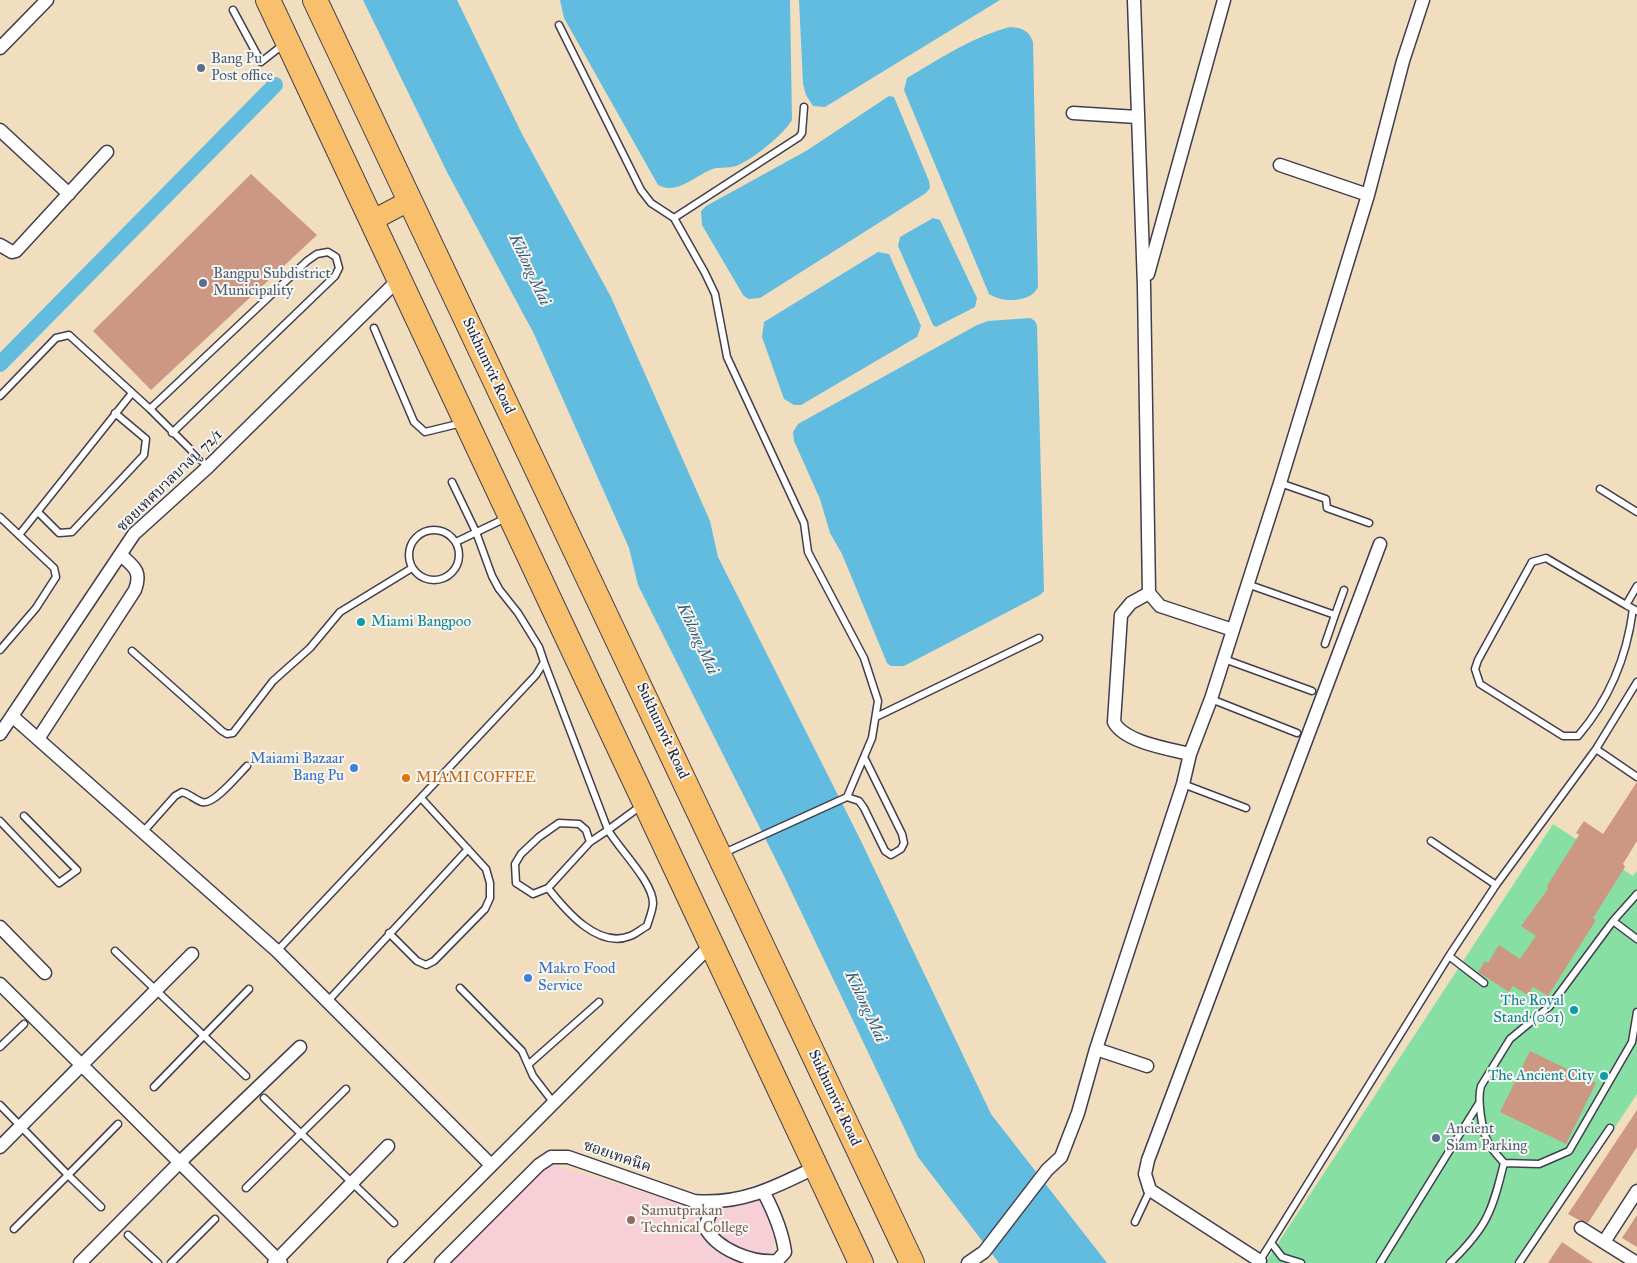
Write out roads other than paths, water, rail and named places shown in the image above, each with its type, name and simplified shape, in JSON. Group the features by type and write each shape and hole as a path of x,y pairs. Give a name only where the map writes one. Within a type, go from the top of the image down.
{"highway":[{"path":"268,0 861,1263"},
{"name":"Sukhumvit Road","path":"315,0 721,855 912,1263"}],"main road":[{"path":"371,221 409,201"}],"street":[{"path":"0,48 47,0"},
{"path":"1134,0 1144,286 1149,593 1160,606 1233,630"},
{"path":"1144,286 1224,0"},
{"path":"978,1258 1047,1170 1061,1157 1078,1113 1096,1049 1183,784 1190,754 1224,659 1280,483 1368,195 1403,61 1423,0"},
{"path":"1073,112 1137,117"},
{"path":"0,130 69,194"},
{"path":"0,245 12,252 16,251 107,152"},
{"path":"1280,165 1368,195"},
{"name":"ซอยเทศบาลบางปู 72/1","path":"0,734 134,534 208,467 398,280"},
{"path":"1259,1262 1150,1190 1145,1174 1148,1160 1380,544"},
{"path":"38,739 135,590 139,579 136,570 121,555"},
{"path":"1149,593 1131,603 1121,615 1114,722 1118,730 1140,740 1190,754"},
{"path":"12,716 277,951 491,1165"},
{"path":"0,928 45,973"},
{"path":"394,1263 711,945"},
{"path":"0,1147 192,954"},
{"path":"0,984 278,1262 388,1146"},
{"path":"80,1263 180,1162 300,1047"},
{"path":"1096,1049 1147,1066"},
{"name":"ซอยเทคนิค","path":"441,1263 539,1165 551,1157 568,1157 694,1202 714,1203 764,1193 816,1167"},
{"path":"1604,1242 1637,1192"},
{"path":"714,1203 705,1227 710,1237 723,1246 765,1262 777,1260 785,1257 779,1223 764,1193"},
{"path":"1581,1228 1637,1263"}],"lane":[{"path":"233,10 261,62 287,41"},
{"path":"559,25 641,190 652,203 674,218 715,294 727,357 804,523 808,552 864,658 878,701 876,717 865,759 844,797 762,838 721,855"},
{"path":"674,218 799,137 802,133 804,106"},
{"path":"150,409 307,261 317,254 328,252 336,257 339,268 335,276 172,433"},
{"path":"374,328 414,422 425,432 466,423"},
{"path":"0,396 56,338 69,335 150,409 208,467"},
{"path":"19,535 132,393"},
{"path":"38,512 59,533 72,532 144,455 146,439 115,413"},
{"path":"452,482 476,532 492,576 539,647 608,830 617,845 641,874 653,902 647,926 628,937 602,937 575,919 548,888"},
{"path":"1280,483 1326,499 1327,508 1369,523"},
{"path":"1600,489 1637,512"},
{"path":"0,517 54,568 56,578 36,608 0,650"},
{"path":"456,542 510,517"},
{"path":"434,530 447,533 456,542 459,555 456,567 447,576 434,580 422,577 412,568 409,555 412,543 421,533 434,530"},
{"path":"1546,558 1635,610 1623,660 1592,719 1578,736 1563,736 1480,684 1475,669 1478,660 1532,562 1546,558"},
{"path":"132,651 222,731 227,734 233,733 273,681 310,648 340,612 412,568"},
{"path":"1247,584 1334,615"},
{"path":"1626,604 1637,586"},
{"path":"1325,644 1344,590"},
{"path":"876,717 1040,638"},
{"path":"1224,659 1312,691"},
{"path":"277,951 536,675 544,662"},
{"path":"1259,1262 1496,885 1596,749 1637,682"},
{"path":"1210,699 1297,733"},
{"path":"1596,749 1637,777"},
{"path":"844,797 859,801 885,852 891,854 901,849 904,843 902,834 865,759"},
{"path":"143,832 175,796 182,792 191,794 202,802 208,803 247,766"},
{"path":"1183,784 1246,808"},
{"path":"390,933 417,961 426,965 434,961 485,909 490,898 490,883 486,868 421,798"},
{"path":"590,842 586,830 579,824 559,824 540,837 521,854 516,864 516,882 533,894 548,888 590,842 645,802"},
{"path":"0,821 59,883 78,870 24,816"},
{"path":"1431,842 1496,885"},
{"path":"327,1002 468,849"},
{"path":"1637,894 1613,921 1550,1006 1510,1039 1481,1086 1478,1094 1479,1103 1488,1143 1504,1163 1539,1164 1569,1151 1632,1042 1637,1012"},
{"path":"1613,921 1637,939"},
{"path":"116,951 246,1076"},
{"path":"1450,956 1484,983"},
{"path":"460,988 522,1051 533,1076 553,1102"},
{"path":"154,1087 249,989"},
{"path":"529,1064 599,1002"},
{"path":"0,1047 24,1024"},
{"path":"246,1188 299,1133 346,1089"},
{"path":"264,1098 351,1184 394,1223"},
{"path":"1380,1263 1479,1103"},
{"path":"0,1105 101,1208"},
{"path":"14,1230 118,1124"},
{"path":"1519,1263 1610,1128"},
{"path":"1450,1263 1475,1239 1494,1207 1504,1163"},
{"path":"1134,1222 1150,1190"},
{"path":"171,1263 215,1219"},
{"path":"128,1235 158,1263"},
{"path":"1272,1244 1282,1257 1301,1263"}],"water":[{"name":"Khlong Mai","path":"363,0 457,0 522,134 611,297 710,521 718,557 860,839 991,1114 1107,1263 999,1263 918,1157 784,876 638,585 629,548 534,334 447,172"},
{"path":"560,0 790,0 792,120 775,139 742,163 733,167 710,170 685,184 671,188 658,185 564,18"},
{"path":"799,0 1000,0 825,107 813,106 806,95 803,84"},
{"path":"1010,27 1024,30 1033,42 1038,287 1029,296 1016,300 1001,299 989,294 904,90 907,78 932,63 983,36"},
{"path":"889,96 894,97 929,181 930,188 926,193 760,298 748,299 743,295 702,225 701,211 706,206 806,151"},
{"path":"933,218 940,220 977,298 975,307 936,327 933,325 898,246 900,237"},
{"path":"878,252 889,254 921,326 917,337 801,405 794,405 784,399 762,337 764,322"},
{"path":"1030,318 1035,321 1037,326 1044,591 1040,595 904,666 891,666 887,663 842,554 830,533 820,499 794,441 793,432 798,424 977,325 988,321"}],"waterway":[{"path":"0,364 275,85"}],"place":[{"name":"Bang Pu Post office","path":"201,68"},
{"name":"Bangpu Subdistrict Municipality","path":"203,283"},
{"name":"Miami Bangpoo","path":"361,622"},
{"name":"Maiami Bazaar Bang Pu","path":"354,768"},
{"name":"MIAMI COFFEE","path":"406,778"},
{"name":"Makro Food Service","path":"528,978"},
{"name":"The Royal Stand (001)","path":"1574,1010"},
{"name":"The Ancient City","path":"1604,1076"},
{"name":"Ancient Siam Parking","path":"1436,1138"},
{"name":"Samutprakan Technical College","path":"631,1220"}]}
